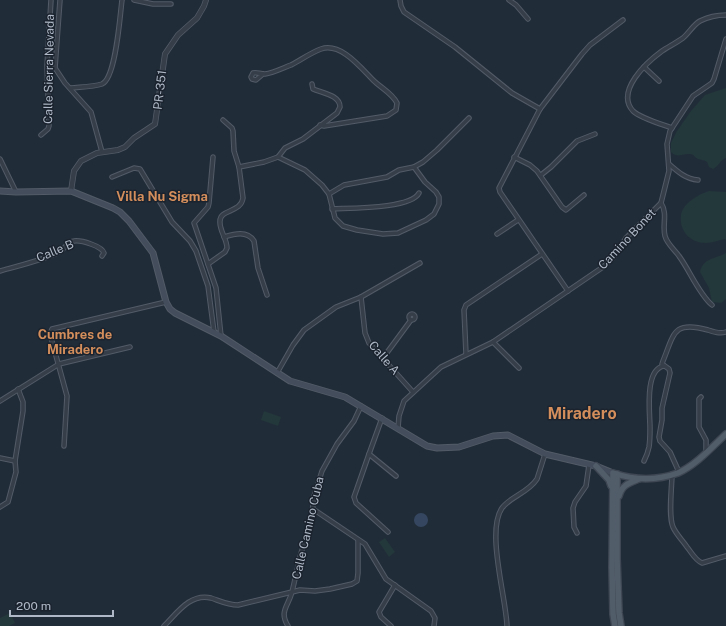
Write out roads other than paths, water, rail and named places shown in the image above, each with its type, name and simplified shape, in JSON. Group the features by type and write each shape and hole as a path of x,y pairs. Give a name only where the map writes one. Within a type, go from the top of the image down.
{"main road":[{"path":"0,191 71,192 120,212 129,221 153,253 166,302 170,309 221,336 290,381 345,397 421,443 438,448 459,447 493,436 508,435 545,454 596,466 627,477 650,479 676,473 695,462 726,434"},
{"path":"596,466 609,480 613,494"},
{"path":"615,473 613,494 612,568 613,614 615,626"},
{"path":"615,473 618,500 618,598 621,626"},
{"path":"618,500 622,488 639,479"}],"street":[{"name":"Calle Sierra Nevada","path":"41,135 48,129 47,68 51,0"},
{"path":"60,0 55,68 65,83 92,112 102,152"},
{"path":"71,88 102,84 106,79 113,65 122,0"},
{"path":"134,0 153,4 171,4"},
{"name":"PR-351","path":"71,192 74,171 85,158 102,152 118,150 125,147 134,138 155,124 165,54 178,35 197,18 206,0"},
{"path":"400,0 404,12 455,47 512,92 540,109"},
{"path":"509,0 528,18"},
{"path":"672,128 638,115 633,111 628,97 629,88 634,78 644,67 662,51 684,37 698,22 713,16 726,14"},
{"path":"568,291 518,220 499,190 499,185 540,109 590,45 622,20"},
{"name":"Camino Bonet","path":"398,428 404,401 441,367 493,342 604,267 613,258 626,238 661,203 670,164 667,144 668,138 672,128 693,96 712,83 717,74 726,39"},
{"path":"263,74 290,65 322,48 336,50 350,56 379,87 391,95 397,103 397,108 394,112 382,118 324,126 320,125"},
{"path":"644,67 659,81"},
{"path":"47,68 55,68"},
{"path":"238,167 264,162 278,157 285,148 303,139 336,113 340,105 334,98 313,89 312,84"},
{"path":"329,194 344,185 387,177 403,169 414,167 427,159 469,118"},
{"path":"208,264 226,250 227,246 220,223 220,218 224,214 237,208 242,201 238,167 234,151 234,132 232,128 223,120"},
{"path":"541,175 577,141 595,134"},
{"path":"213,157 208,207 194,223 216,291 221,336"},
{"path":"278,157 306,170 329,194 333,215 338,223 357,230 392,234 415,226 434,214 439,204 436,192 425,182 414,167"},
{"path":"514,157 530,165 541,175 566,210 584,195"},
{"path":"0,159 16,192"},
{"path":"670,164 682,175 698,180"},
{"path":"112,177 134,168 140,169 172,222 190,241 196,251 208,286 214,332"},
{"path":"332,209 393,205 415,198 419,193"},
{"path":"661,203 664,209 665,233 668,241 686,266 707,300 712,305"},
{"path":"497,234 518,220"},
{"path":"224,237 246,234 252,238 254,241 258,268 267,295"},
{"name":"Calle B","path":"0,271 53,255 62,250 69,242 74,241 98,246 103,250 104,253 102,256"},
{"path":"466,354 464,310 466,306 542,254"},
{"path":"277,373 293,345 304,330 336,307 361,297 420,263"},
{"name":"Calle A","path":"361,297 366,337 369,343 413,392"},
{"path":"64,446 67,396 50,334 52,329 166,302"},
{"path":"383,358 411,320"},
{"path":"726,332 718,333 691,327 678,330 674,334 662,364 669,369 670,373 662,408 659,439 670,452 676,473 671,514 672,524 675,530 695,558 700,562 726,556"},
{"path":"493,342 519,368"},
{"path":"0,401 58,364 130,347"},
{"path":"644,461 649,447 649,408 652,379 656,371 661,366 664,366"},
{"path":"0,507 8,502 16,472 15,461 23,411 18,389"},
{"path":"701,397 699,399 699,427 706,440 706,452"},
{"name":"Calle Camino Cuba","path":"164,626 185,605 202,597 224,603 238,604 254,602 292,592 301,553 314,509 314,496 322,471 337,444 354,421 362,406"},
{"path":"382,418 354,500 388,532"},
{"path":"369,454 396,476"},
{"path":"507,626 496,537 497,521 503,507 527,490 538,479 545,454"},
{"path":"0,458 15,461"},
{"path":"577,533 574,527 573,508 575,502 586,486 589,465"},
{"path":"314,509 365,544 384,576 431,610 435,618 434,626"},
{"path":"288,626 283,618 292,592 300,590 323,590 355,583 357,581 358,540"},
{"path":"391,626 381,618 379,612 395,585"}],"water":[{"path":"418,513 424,513 428,517 428,523 424,527 418,527 414,523 414,517"}],"district":[{"name":"Villa Nu Sigma","path":"162,196"},
{"name":"Cumbres de Miradero","path":"75,342"},
{"name":"Miradero","path":"582,413"}]}
